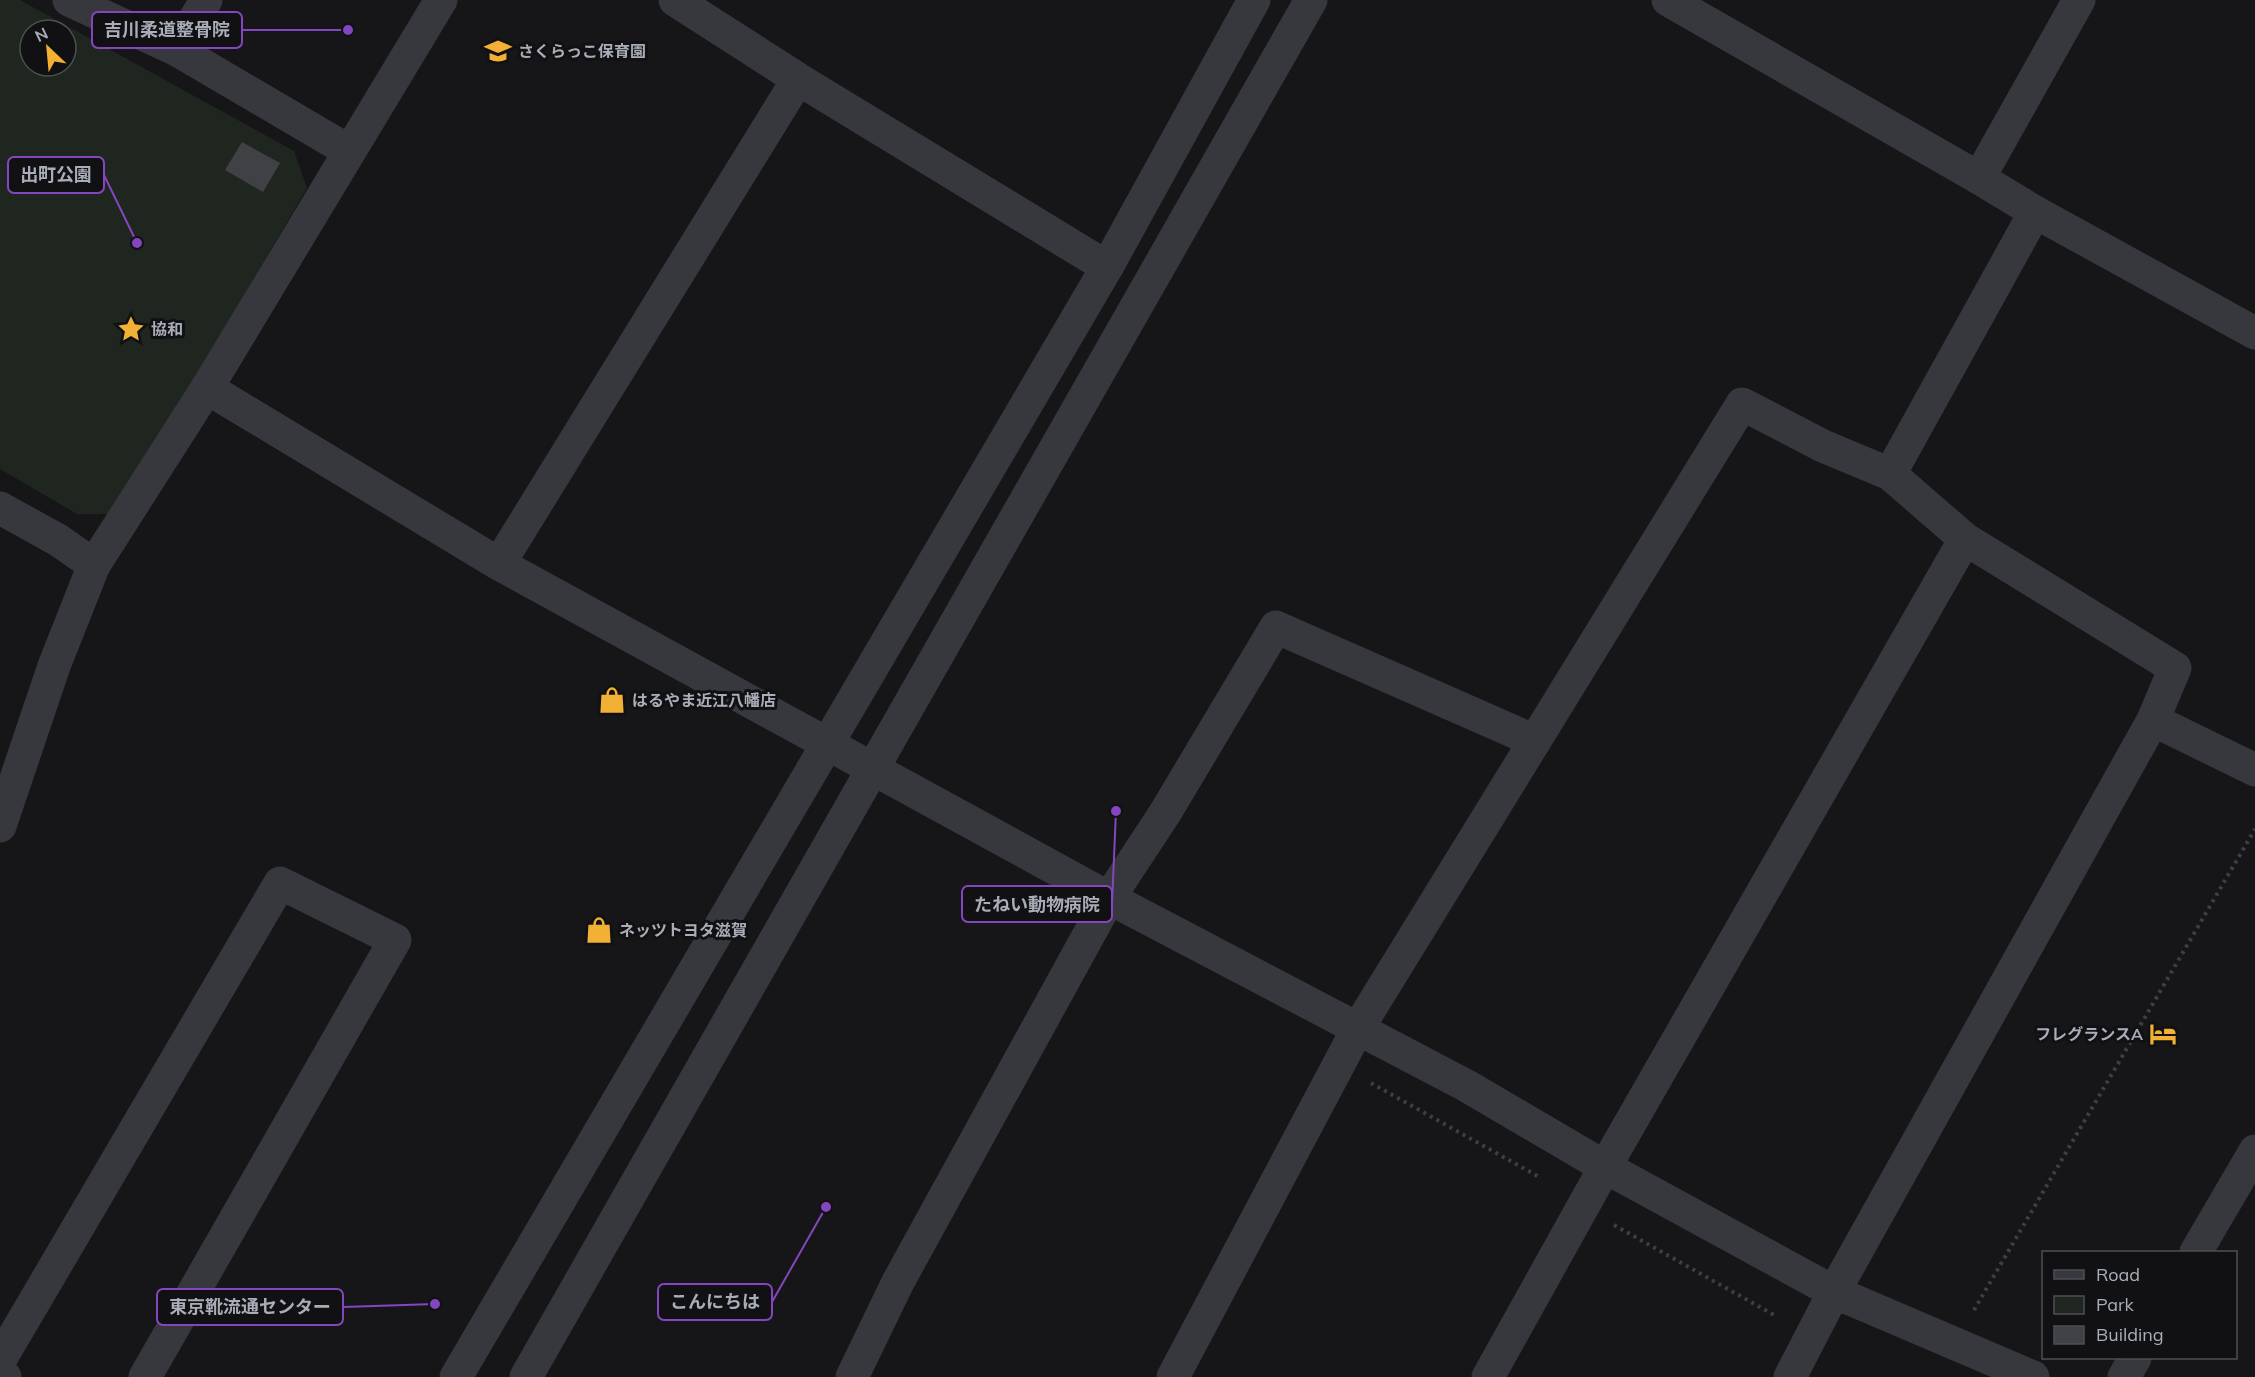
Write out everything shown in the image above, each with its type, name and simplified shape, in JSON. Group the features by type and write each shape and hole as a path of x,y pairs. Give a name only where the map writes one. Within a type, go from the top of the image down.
{"street":[{"path":"69,0 177,50 349,151"},
{"path":"177,50 206,0"},
{"path":"0,826 54,666 94,565 207,388 441,0"},
{"path":"675,0 798,79 1107,267"},
{"path":"456,1377 825,744 1107,267 1254,0"},
{"path":"526,1377 1311,0"},
{"path":"1668,0 2035,212 2255,333"},
{"path":"1979,178 2079,0"},
{"path":"499,564 798,79"},
{"path":"1890,474 2035,212"},
{"path":"207,388 499,564 1109,898 1467,1086 1605,1167 1833,1292 2033,1377"},
{"path":"1173,1377 1357,1030 1742,404 1823,446 1890,474 1965,539 2175,668 2153,720 1833,1292 1790,1377"},
{"path":"0,508 58,540 94,565"},
{"path":"1488,1377 1605,1167 1965,539"},
{"path":"852,1377 898,1282 1109,898 1165,813 1276,627 1534,741"},
{"path":"2153,720 2255,770"},
{"path":"0,1360 280,883 395,940 144,1377"},
{"path":"2197,1251 2255,1151"},
{"path":"2124,1377 2134,1359"},
{"path":"0,1374 5,1377"}],"path":[{"path":"1954,1344 2255,829"},
{"path":"1365,1079 1541,1178"},
{"path":"1611,1223 1774,1315"}],"green space":[{"path":"0,0 20,0 53,18 18,18 18,78 78,78 78,32 294,151 307,188 115,514 77,514 0,469"}],"building":[{"path":"242,142 280,163 263,192 225,170"}],"place":[{"name":"吉川柔道整骨院","path":"348,30"},
{"name":"さくらっこ保育園","path":"498,51"},
{"name":"出町公園","path":"137,243"},
{"name":"協和","path":"131,329"},
{"name":"はるやま近江八幡店","path":"612,700"},
{"name":"たねい動物病院","path":"1116,811"},
{"name":"ネッツトヨタ滋賀","path":"599,930"},
{"name":"フレグランスA","path":"2163,1034"},
{"name":"こんにちは","path":"826,1207"},
{"name":"東京靴流通センター","path":"435,1304"}]}
